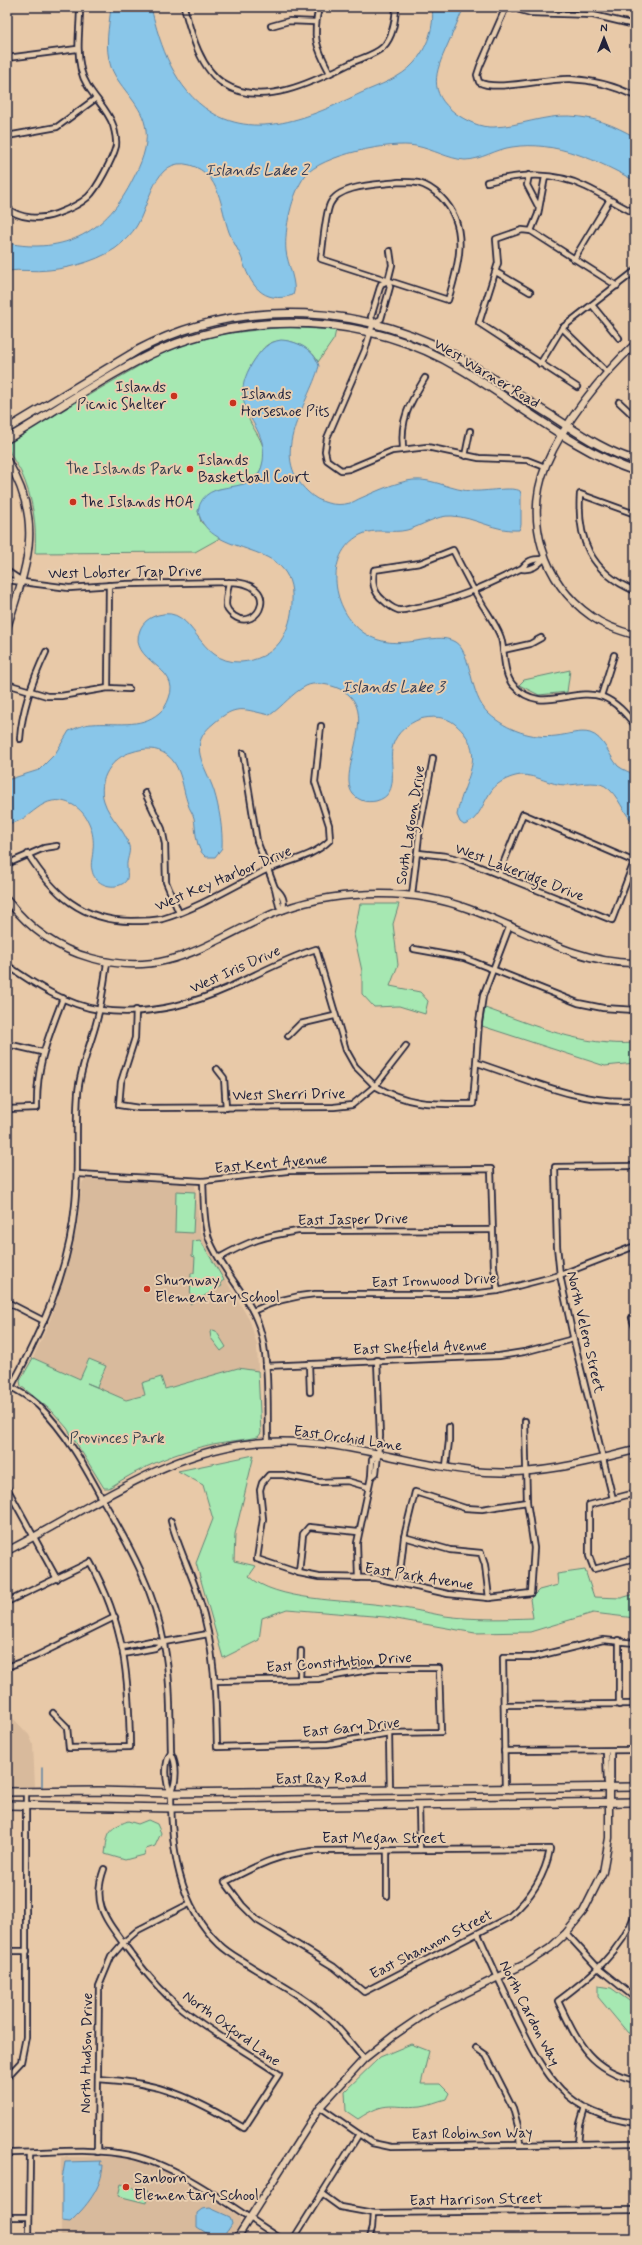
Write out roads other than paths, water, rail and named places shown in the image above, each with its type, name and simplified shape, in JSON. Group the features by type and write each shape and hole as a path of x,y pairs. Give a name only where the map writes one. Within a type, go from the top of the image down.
{"main road":[{"name":"West Warner Road","path":"7,429 149,345 204,325 245,317 292,313 346,318 373,324 400,331 444,349 568,427 600,445 635,460"},
{"name":"West Warner Road","path":"7,439 138,360 196,337 240,327 278,323 318,324 370,332 421,349 441,358 598,456 635,471"},
{"name":"East Ray Road","path":"7,1792 171,1793 635,1787"},
{"name":"East Ray Road","path":"7,1805 172,1808 635,1802"}],"street":[{"path":"7,208 22,217 34,218 55,215 76,205 89,196 106,168 116,147 116,135 112,124 87,87 81,71 77,49 80,7"},
{"path":"184,7 202,58 211,73 234,90 246,94 289,89 310,83 382,48 390,37 396,8"},
{"path":"319,7 315,22 314,36 317,48 330,73"},
{"path":"635,25 593,15 531,13 508,7 477,75 479,82 485,86 539,80 570,79 609,86 635,96"},
{"path":"271,26 289,20 315,22"},
{"path":"7,58 77,49"},
{"path":"7,136 57,127 95,100"},
{"path":"529,174 527,185 539,208"},
{"path":"487,182 513,175 529,174 567,180 586,187 609,201 635,213"},
{"path":"531,231 539,208 545,177"},
{"path":"388,281 321,260 330,204 336,196 345,191 359,187 399,182 418,183 435,191 447,203 457,220 460,237 458,265 448,300 388,281 381,284 371,317 373,324 365,350 327,438 325,451 327,460 333,466 341,470 349,469 403,448 428,447 442,449 465,456 527,460 545,467"},
{"path":"574,258 609,201"},
{"path":"577,387 479,323 498,264 496,239 522,230 531,231 617,286"},
{"path":"373,324 381,319 390,287 388,281 392,265 390,251"},
{"path":"496,272 530,292"},
{"path":"540,364 562,328 635,272"},
{"path":"592,305 619,338"},
{"path":"562,328 607,372"},
{"path":"635,344 607,372 563,434 545,467 538,497 537,518 539,539 544,559 564,591 591,616 635,635"},
{"path":"403,448 402,433 404,417 425,378"},
{"path":"619,402 635,417"},
{"path":"465,456 470,431"},
{"path":"7,460 18,479 29,513 30,533 29,551 22,581 7,628"},
{"path":"635,514 580,494 579,517 583,538 590,555 599,567 611,577 635,591"},
{"path":"544,559 537,566 528,570 522,569 473,589 437,604 399,610 389,606 378,596 374,588 372,578 374,570 420,563 435,559 453,550 473,589 500,636 507,671 513,685 536,700 591,695 601,696 614,704 635,725"},
{"path":"7,571 22,581"},
{"name":"West Lobster Trap Drive","path":"7,580 55,587 109,585 229,582 241,582 251,586 259,592 261,600 260,611 254,618 237,618 230,613 226,605 229,582"},
{"path":"108,688 109,585"},
{"path":"503,650 530,644 541,638"},
{"path":"20,739 21,721 30,692 46,652"},
{"path":"601,696 614,655"},
{"path":"7,684 30,692 48,696 61,696 108,688 129,689"},
{"name":"West Key Harbor Drive","path":"28,854 40,874 57,893 90,914 115,921 139,921 161,919 179,913 268,869 310,855 321,849 330,840 329,825 315,782 321,726"},
{"path":"243,753 253,824 275,888 282,894 284,902 283,910"},
{"name":"South Lagoon Drive","path":"412,895 433,758"},
{"path":"145,793 162,829 166,844 166,882 179,913"},
{"path":"499,874 523,814 635,862"},
{"path":"7,864 44,848 57,846"},
{"name":"West Lakeridge Drive","path":"418,853 446,856 499,874 612,920 635,862"},
{"path":"7,900 36,930 57,944 80,955 107,963 156,964 208,947 261,919 283,910 329,897 388,893 412,895 460,906 582,955 635,963"},
{"path":"288,1036 300,1024 334,1016 349,1056 355,1066 375,1086 392,1096 410,1102 429,1104 473,1104 478,1022 483,996 510,925"},
{"name":"West Iris Drive","path":"7,965 30,981 63,998 99,1010 136,1010 186,1004 231,986 290,957 316,949 334,1016"},
{"path":"414,949 464,958 492,971 578,1003 603,1008 635,1010"},
{"path":"107,963 99,1010 83,1064 78,1093 78,1174 74,1217 66,1256 44,1321 9,1386 36,1404 60,1428 77,1453 129,1545 146,1582 164,1642 169,1679 171,1752 174,1759 175,1786 171,1793"},
{"path":"7,1109 37,1108 36,1086 42,1052 63,998"},
{"name":"West Sherri Drive","path":"136,1010 135,1038 121,1082 119,1105 139,1108 334,1107 352,1105 375,1086 406,1046"},
{"path":"7,1044 42,1052"},
{"path":"476,1063 580,1096 605,1101 635,1100"},
{"path":"217,1069 224,1078 226,1108"},
{"name":"North Velero Street","path":"613,1499 560,1275 556,1246 555,1167 635,1166"},
{"name":"East Kent Avenue","path":"78,1174 203,1181 303,1170 491,1169 492,1230"},
{"path":"203,1181 204,1216 209,1239 219,1258 253,1311 260,1328 265,1366 268,1442"},
{"path":"492,1230 494,1268 498,1291"},
{"name":"East Jasper Drive","path":"219,1258 249,1241 272,1235 298,1231 492,1230"},
{"name":"East Ironwood Drive","path":"253,1311 274,1301 294,1296 315,1294 470,1294 498,1291 560,1275 635,1246"},
{"path":"7,1302 44,1321"},
{"path":"634,1317 635,1327"},
{"name":"East Sheffield Avenue","path":"265,1366 498,1356 524,1352 574,1339"},
{"path":"358,1578 358,1532 371,1477 376,1473 380,1436 377,1360"},
{"path":"309,1364 310,1392"},
{"path":"399,1582 404,1537 415,1492 465,1508 482,1509 527,1502 525,1421"},
{"path":"446,1466 449,1427"},
{"name":"East Orchid Lane","path":"7,1551 35,1537 147,1474 175,1462 214,1450 268,1442 314,1444 485,1472 526,1472 558,1469 635,1450"},
{"name":"East Park Avenue","path":"368,1487 347,1481 319,1482 283,1475 269,1475 262,1483 260,1490 263,1519 257,1559 299,1573 319,1577 376,1578 448,1594 489,1598 531,1593 534,1548 527,1502"},
{"path":"7,1488 58,1579"},
{"path":"635,1493 589,1505 589,1556 594,1569 635,1558"},
{"path":"171,1521 200,1599 216,1680"},
{"path":"299,1573 303,1534 309,1527 358,1532"},
{"path":"404,1537 450,1550 481,1553 485,1565 489,1598"},
{"path":"7,1602 58,1579 90,1562 102,1584 115,1617 122,1647 129,1690 130,1747 69,1748 67,1726 53,1713"},
{"path":"7,1667 34,1657 115,1617"},
{"path":"122,1647 151,1641 164,1642 208,1634"},
{"path":"619,1640 619,1705"},
{"path":"505,1789 503,1657 534,1657 598,1641 619,1640 635,1643"},
{"path":"123,1654 156,1648 164,1642"},
{"path":"300,1680 301,1650"},
{"name":"East Constitution Drive","path":"216,1680 300,1680 378,1668 439,1668 441,1732"},
{"name":"East Gary Drive","path":"216,1680 216,1747 328,1744 389,1733 441,1732"},
{"path":"504,1705 635,1704"},
{"path":"389,1733 390,1790"},
{"path":"237,2238 320,2107 364,2059 393,2036 431,2010 527,1963 550,1948 566,1933 583,1912 603,1872 609,1838 609,1788 611,1782 609,1750"},
{"path":"504,1751 635,1750"},
{"path":"171,1752 167,1758 167,1784 171,1793 173,1841 178,1869 189,1904 202,1926 220,1946 314,2006 328,2018 364,2059"},
{"path":"7,2077 21,2062 25,2051 27,1951 26,1791"},
{"path":"419,1804 420,1850"},
{"name":"East Megan Street","path":"226,1882 267,1860 288,1853 313,1851 550,1849"},
{"name":"East Shannon Street","path":"226,1882 242,1905 257,1920 334,1967 364,1992 509,1917 526,1903 542,1876 550,1849"},
{"path":"387,1850 387,1896"},
{"name":"North Oxford Lane","path":"98,2079 127,2080 176,2092 200,2102 244,2128 279,2074 183,2010 153,1981 105,1919 100,1904 98,1884 104,1869"},
{"name":"North Hudson Drive","path":"97,2152 99,1986 111,1957 123,1942 138,1930 189,1904"},
{"path":"635,1914 620,1941 598,1968 558,2001 578,2042 588,2055 604,2069 635,2080"},
{"path":"566,1933 598,1968 635,1998"},
{"name":"North Cardon Way","path":"478,1934 497,1978 540,2064 556,2084 571,2098 585,2107 616,2120 635,2123"},
{"path":"7,1951 27,1951"},
{"path":"476,2048 486,2055 513,2108 518,2126 520,2144"},
{"name":"East Robinson Way","path":"320,2107 372,2143 391,2147 520,2144 635,2144"},
{"path":"578,2144 580,2124 585,2107"},
{"path":"294,2238 359,2134"},
{"path":"7,2153 97,2152 128,2154 155,2162 178,2173 280,2238"},
{"path":"29,2238 30,2153"},
{"name":"East Harrison Street","path":"322,2194 340,2207 373,2213 635,2210"},
{"path":"369,2238 372,2228 373,2213"},
{"path":"7,2217 29,2217"}],"water":[{"name":"Islands Lake 2","path":"111,7 151,7 164,52 179,79 198,103 211,112 229,121 248,125 268,125 288,122 326,109 403,73 414,63 423,51 431,30 433,15 432,7 464,7 439,65 437,74 437,90 446,105 464,119 489,127 513,125 560,116 587,118 611,125 635,137 635,181 607,166 576,154 560,149 544,147 528,146 506,148 471,160 453,158 422,147 405,145 374,148 341,156 313,168 300,183 290,212 286,233 286,251 294,291 293,295 273,297 265,295 259,290 249,277 241,256 229,232 218,192 214,184 200,169 190,165 178,164 168,168 161,175 154,185 136,227 115,249 107,254 78,265 44,271 7,271 7,243 28,246 48,245 66,242 82,235 111,213 123,197 141,161 146,143 144,121 141,112 115,75 109,59 108,37"},
{"name":"Islands Lake 3","path":"281,340 293,342 304,347 317,360 319,366 294,430 291,446 291,462 296,477 312,496 328,503 339,505 351,503 393,485 413,480 428,481 465,490 478,491 511,489 520,491 521,494 521,525 519,530 502,529 469,519 446,516 407,530 372,531 360,535 348,544 341,556 337,569 336,583 339,598 353,623 364,633 377,639 390,642 402,643 437,638 455,642 461,647 465,655 477,696 482,706 496,720 512,729 529,735 547,737 582,732 595,735 603,743 618,766 635,775 635,824 627,815 614,794 601,784 591,783 560,785 527,775 521,775 509,778 493,788 475,818 464,825 460,822 457,815 471,767 473,756 471,746 465,735 455,724 447,719 438,717 420,719 407,726 397,736 392,752 392,785 389,792 384,797 376,801 368,802 361,800 351,791 349,778 358,727 358,711 351,697 335,687 324,684 306,686 270,715 247,710 235,710 222,717 206,731 201,739 199,747 200,755 214,791 221,826 222,848 215,857 206,857 202,854 198,844 193,816 176,765 163,752 154,749 132,752 118,759 108,770 103,785 102,793 106,807 124,834 129,849 127,880 120,885 111,886 103,884 93,875 91,868 93,852 92,830 83,813 73,805 62,801 53,801 37,808 23,819 7,823 7,780 39,770 55,754 69,731 89,724 127,724 144,721 159,713 165,706 169,698 171,687 168,678 141,650 138,641 141,627 152,617 171,614 181,618 214,654 226,660 241,662 258,658 272,650 283,637 289,623 292,602 290,581 281,567 267,557 234,545 218,537 206,527 198,511 203,499 210,492 242,485 251,481 259,473 263,461 263,447 260,435 248,414 244,403 243,391 246,376 255,359 269,344"},
{"path":"101,2161 100,2165 103,2165 100,2182 92,2196 82,2210 70,2222 62,2221 62,2179 65,2162"},
{"path":"210,2208 230,2217 232,2224 223,2238 214,2238 197,2227 197,2213 202,2209"}],"waterway":[{"path":"42,1768 42,1788"}],"place":[{"name":"Islands Picnic Shelter","path":"174,396"},
{"name":"Islands Horseshoe Pits","path":"233,403"},
{"name":"Islands Basketball Court","path":"190,469"},
{"name":"The Islands HOA","path":"73,502"},
{"name":"Shumway Elementary School","path":"147,1289"},
{"name":"Sanborn Elementary School","path":"126,2187"}],"park label":[{"name":"The Islands Park","path":"124,469"},
{"name":"Provinces Park","path":"117,1438"}]}
